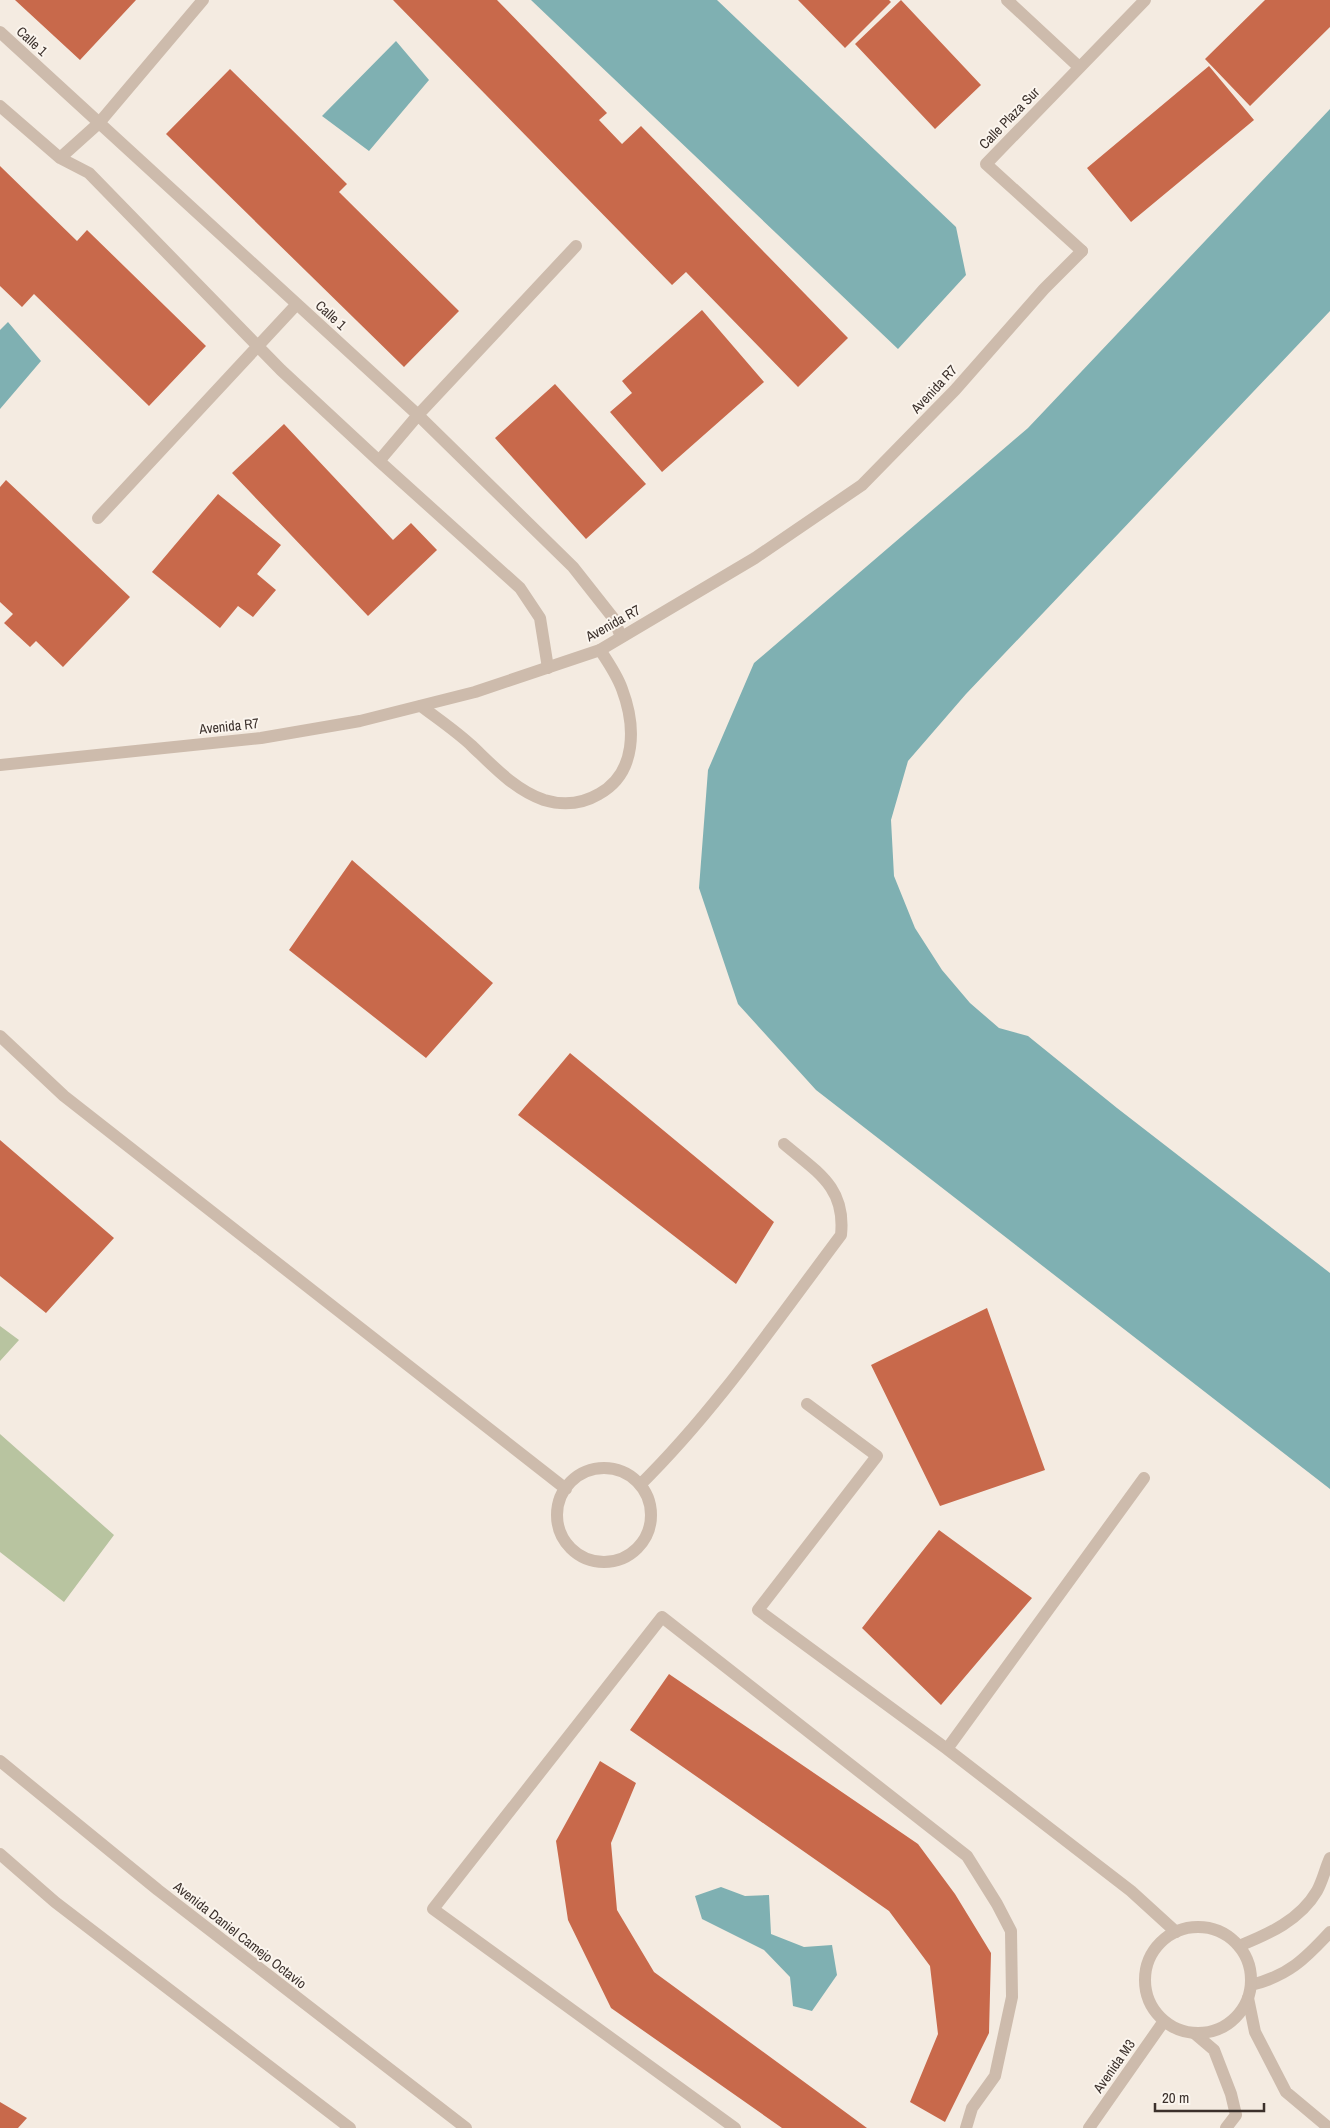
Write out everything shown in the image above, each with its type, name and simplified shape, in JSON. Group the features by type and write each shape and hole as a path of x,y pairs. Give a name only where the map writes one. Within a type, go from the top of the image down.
{"street":[{"path":"60,158 99,123 203,0"},
{"path":"1007,0 1079,67"},
{"name":"Calle Plaza Sur","path":"1082,251 986,164 1145,0"},
{"name":"Calle 1","path":"0,32 418,415 573,567 614,619 621,637"},
{"path":"0,106 60,158 89,173 258,346 379,462 520,588 540,618 548,668"},
{"path":"379,462 418,415 576,246"},
{"name":"Avenida R7","path":"0,764 261,738 360,722 475,692 600,650 755,558 862,485 955,390 1044,289 1082,251"},
{"path":"98,518 297,304"},
{"path":"422,706 471,745 506,777 523,789 543,799 558,803 575,804 591,799 605,791 617,780 626,766 630,749 628,711 622,689 600,650"},
{"path":"0,1036 64,1096 566,1489"},
{"path":"640,1485 667,1458 718,1396 841,1235 843,1219 834,1190 826,1180 784,1144"},
{"path":"807,1404 877,1456 758,1610 948,1749 1131,1891 1176,1932"},
{"path":"608,1468 631,1476 647,1495 650,1507 651,1519 643,1542 635,1551 624,1557 607,1562 588,1559 578,1554 561,1536 558,1524 560,1500 566,1489 584,1473 596,1469 608,1468"},
{"path":"948,1749 1144,1478"},
{"path":"735,2128 433,1909 662,1617 967,1856 997,1904 1011,1931 1012,1997 995,2076 972,2108 966,2128"},
{"name":"Avenida Daniel Camejo Octavio","path":"0,1762 158,1890 466,2128"},
{"path":"0,1854 55,1902 350,2128"},
{"path":"1239,1946 1263,1936 1297,1915 1317,1891 1330,1858"},
{"path":"1203,1927 1216,1930 1229,1937 1239,1946 1247,1958 1251,1971 1251,1985 1248,1998 1237,2016 1221,2028 1208,2032 1194,2033 1179,2030 1164,2021 1153,2008 1147,1995 1145,1980 1147,1966 1153,1952 1163,1940 1176,1932 1189,1928 1203,1927"},
{"path":"1251,1985 1276,1978 1293,1968 1308,1956 1330,1932"},
{"path":"1248,1998 1255,2032 1286,2092 1329,2128"},
{"name":"Avenida M3","path":"1089,2128 1164,2021"},
{"path":"1194,2033 1214,2050 1231,2094 1236,2115 1226,2128"}],"green space":[{"path":"0,1326 19,1340 0,1361"},
{"path":"0,1434 114,1535 64,1602 0,1552"}],"water":[{"path":"531,0 717,0 956,227 966,275 898,349"},
{"path":"396,41 429,80 369,151 322,116"},
{"path":"1330,109 1330,311 966,694 908,761 891,820 894,876 915,928 942,970 970,1003 999,1028 1028,1036 1117,1108 1330,1273 1330,1489 816,1090 738,1004 699,888 708,770 754,663 1028,428"},
{"path":"8,322 41,361 0,409 0,330"},
{"path":"721,1887 745,1896 769,1895 771,1934 804,1947 832,1945 837,1975 812,2011 793,2006 790,1977 764,1950 702,1919 695,1896"}],"building":[{"path":"15,0 136,0 80,60"},
{"path":"393,0 497,0 607,113 599,120 622,144 641,126 848,338 798,387 686,272 672,285"},
{"path":"798,0 889,0 891,2 845,48"},
{"path":"901,0 981,85 935,129 855,44"},
{"path":"1265,0 1330,0 1330,27 1250,106 1205,59"},
{"path":"1209,66 1254,120 1131,222 1087,168"},
{"path":"230,69 347,184 339,192 459,311 404,367 166,134"},
{"path":"0,166 77,241 87,230 206,346 149,406 34,294 22,307 0,286"},
{"path":"702,310 764,382 662,472 610,412 632,393 622,381"},
{"path":"555,384 646,484 586,539 495,438"},
{"path":"284,424 393,540 411,523 437,550 368,616 232,473"},
{"path":"6,480 130,597 63,667 36,641 30,647 4,623 13,614 0,602 0,487"},
{"path":"218,494 281,545 257,574 276,590 253,617 238,606 220,628 152,572"},
{"path":"352,860 493,983 426,1058 289,950"},
{"path":"570,1053 774,1222 736,1284 518,1115"},
{"path":"0,1140 114,1238 46,1313 0,1276"},
{"path":"987,1308 1045,1470 940,1506 871,1365"},
{"path":"939,1530 1032,1598 941,1705 862,1628"},
{"path":"669,1674 918,1844 955,1894 991,1953 989,2033 945,2122 910,2102 938,2034 930,1966 889,1911 630,1730"},
{"path":"600,1761 636,1783 611,1843 617,1910 654,1972 867,2128 782,2128 611,2008 568,1920 556,1841"},
{"path":"0,2102 27,2118 18,2128 0,2128"}]}
